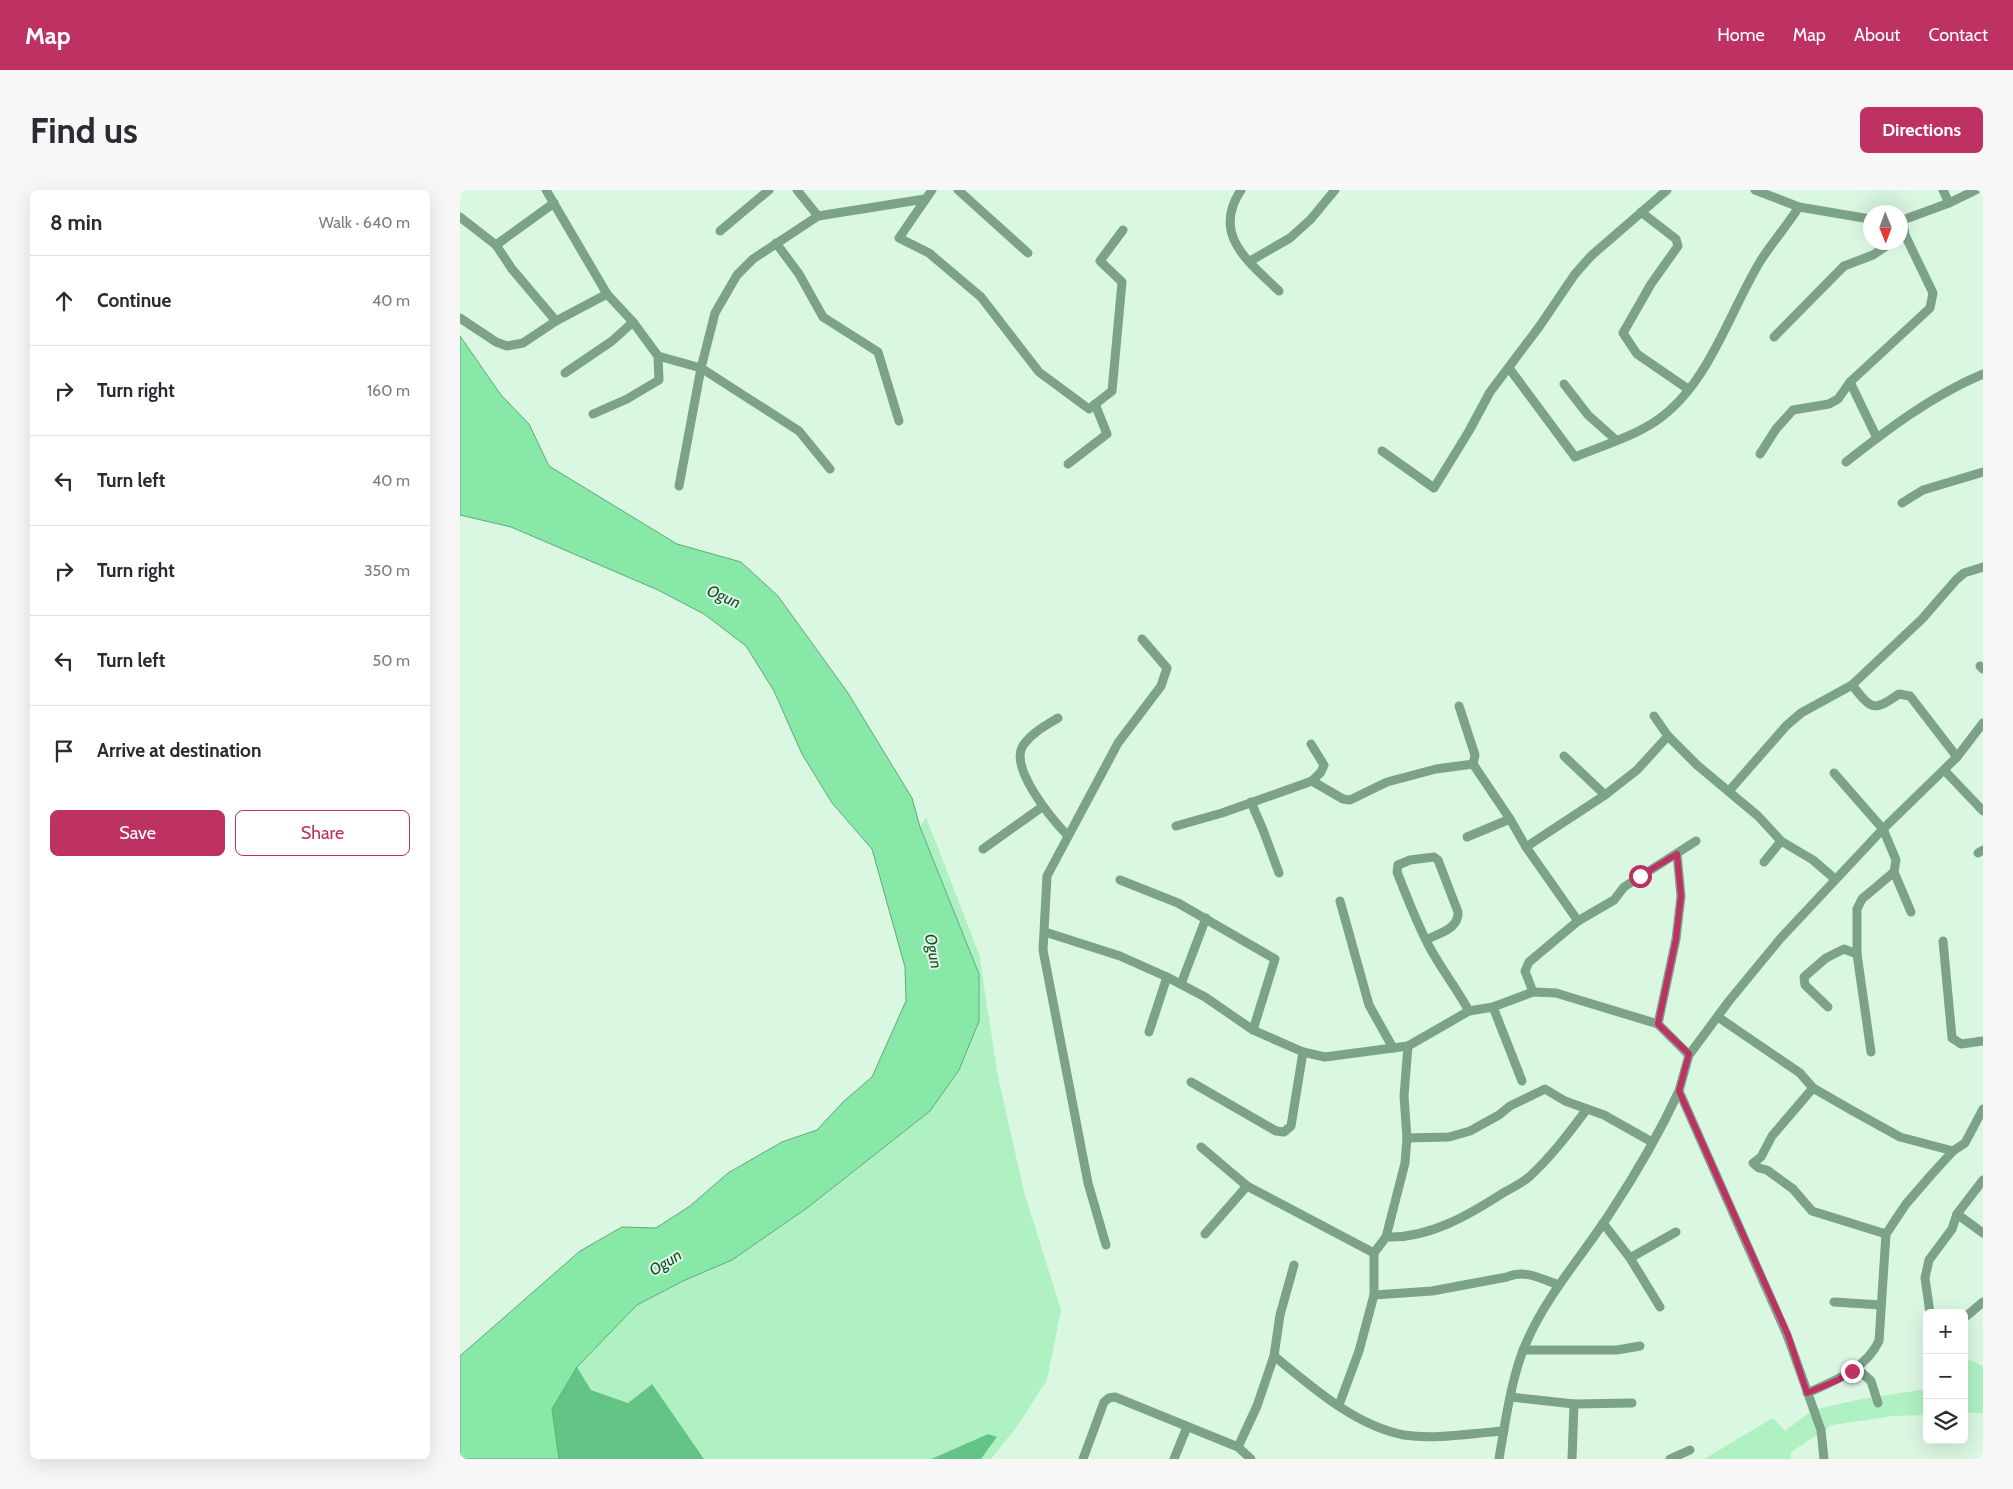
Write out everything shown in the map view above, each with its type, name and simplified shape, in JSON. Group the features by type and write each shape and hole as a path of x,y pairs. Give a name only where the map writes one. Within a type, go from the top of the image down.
{"street":[{"path":"546,190 606,294 633,322 658,356 659,380 627,399 592,414"},
{"path":"720,231 769,190"},
{"path":"797,190 818,216"},
{"path":"932,190 898,238 929,253 981,297 1039,372 1089,409 1112,391 1122,282 1100,261 1123,230"},
{"path":"958,190 1028,253"},
{"path":"1241,190 1232,210 1231,231 1236,246 1279,291"},
{"path":"1250,262 1290,238 1312,219 1335,190"},
{"path":"1382,451 1434,488 1469,431 1490,392 1575,274 1591,256 1667,190"},
{"path":"1755,190 1799,207 1863,218"},
{"path":"1943,190 1949,203"},
{"path":"1908,219 1976,190"},
{"path":"679,486 700,368 715,313 726,293 753,259 818,216 925,198"},
{"path":"496,245 554,203"},
{"path":"1509,368 1576,457 1657,420 1688,389 1713,354 1761,260 1799,207"},
{"path":"1641,212 1676,239 1678,246 1651,284 1623,333 1637,354 1688,389"},
{"path":"460,217 496,245 512,269 556,321"},
{"path":"776,243 799,274 823,317 878,352 900,421"},
{"path":"1760,454 1776,429 1792,410 1834,402 1850,382 1925,314 1932,302 1933,293 1908,246"},
{"path":"1774,337 1844,266 1873,255 1880,250"},
{"path":"460,318 496,342 507,346 523,343 556,321 606,294"},
{"path":"565,373 612,341 633,322"},
{"path":"658,356 700,368 800,431 830,469"},
{"path":"1846,462 1877,438 1940,396 1983,374"},
{"path":"1850,382 1877,438"},
{"path":"1564,384 1588,415 1616,440"},
{"path":"1068,464 1107,434 1095,404"},
{"path":"1902,503 1922,490 1983,472"},
{"path":"1729,791 1786,726 1802,713 1852,685 1922,619 1956,580 1964,573 1983,567"},
{"path":"1106,1245 1088,1183 1044,960 1047,876 1118,743 1160,686 1166,674 1167,668 1142,639"},
{"path":"1852,685 1864,700 1875,707 1880,707 1899,694 1910,696 1957,757"},
{"path":"1459,706 1475,755 1473,764 1510,819 1526,847 1578,921"},
{"path":"1654,716 1668,736 1758,816 1781,841 1813,860 1835,879"},
{"path":"1058,718 1042,727 1023,745 1020,764 1042,807 1067,836"},
{"path":"1499,1459 1511,1397 1528,1337 1559,1285 1604,1223 1652,1142 1679,1091 1689,1054 1780,939 1883,829 1957,757 1983,723"},
{"path":"1526,847 1605,795 1637,770 1668,736"},
{"path":"1176,826 1312,781 1324,768 1311,744"},
{"path":"1564,756 1605,795"},
{"path":"1312,781 1343,799 1350,800 1387,782 1436,769 1473,764"},
{"path":"1944,770 1983,811"},
{"path":"1834,773 1883,829 1896,860 1894,872 1911,912"},
{"path":"1250,802 1263,830 1278,873"},
{"path":"983,849 1042,807"},
{"path":"1467,837 1510,819"},
{"path":"1533,992 1525,971 1529,962 1578,921 1614,900 1624,887 1696,841"},
{"path":"1764,862 1781,841"},
{"path":"1658,1024 1676,939 1681,896 1677,854"},
{"path":"1426,940 1456,925 1459,918 1438,860 1434,857 1404,862 1398,865 1396,869 1426,940 1456,986 1469,1011"},
{"path":"1871,1052 1857,954 1859,903 1894,872"},
{"path":"1120,880 1178,903 1275,959 1253,1030"},
{"path":"1340,901 1370,1004 1393,1048"},
{"path":"1181,984 1206,918"},
{"path":"1045,932 1120,956 1167,977 1205,997 1253,1030 1302,1052 1332,1057 1408,1046 1469,1011 1493,1007 1533,992 1556,994 1658,1024 1689,1054"},
{"path":"1944,940 1952,1038 1961,1044 1983,1041"},
{"path":"1828,1007 1805,985 1804,977 1826,958 1844,949 1857,954"},
{"path":"1149,1032 1167,977"},
{"path":"1493,1007 1522,1081"},
{"path":"1718,1017 1800,1073 1813,1088 1900,1136 1953,1151"},
{"path":"1339,1405 1359,1351 1374,1295 1374,1254 1386,1237 1404,1163 1407,1138 1404,1096 1408,1046"},
{"path":"1191,1082 1276,1130 1284,1132 1291,1126 1298,1094 1302,1052"},
{"path":"1813,1088 1772,1136 1761,1157 1753,1163 1759,1168 1767,1170 1793,1189 1812,1211 1886,1234"},
{"path":"1407,1138 1449,1137 1470,1132 1499,1115 1510,1106 1545,1089 1587,1110 1604,1115 1652,1142"},
{"path":"1679,1091 1788,1335 1821,1430 1824,1459"},
{"path":"1807,1393 1846,1376 1874,1351 1879,1341 1886,1234 1906,1204 1953,1151 1965,1143 1983,1109"},
{"path":"1386,1237 1418,1234 1445,1225 1480,1208 1528,1178 1558,1146 1587,1110"},
{"path":"1201,1147 1247,1186 1374,1254"},
{"path":"1930,1309 1926,1272 1929,1260 1952,1229 1957,1214 1983,1180"},
{"path":"1205,1234 1247,1186"},
{"path":"1957,1214 1983,1233"},
{"path":"1604,1223 1630,1258 1660,1307"},
{"path":"1630,1258 1676,1232"},
{"path":"1238,1447 1256,1406 1274,1356 1280,1315 1294,1265"},
{"path":"1374,1295 1432,1291 1507,1277 1516,1273 1523,1273 1559,1285"},
{"path":"1834,1302 1881,1305"},
{"path":"1968,1315 1983,1302"},
{"path":"1524,1350 1617,1350 1640,1346"},
{"path":"1274,1356 1339,1405 1366,1422 1405,1435 1504,1431"},
{"path":"1855,1367 1871,1381 1878,1403"},
{"path":"1083,1459 1104,1402 1109,1398 1115,1397 1238,1447 1251,1459"},
{"path":"1511,1397 1574,1404 1632,1403"},
{"path":"1572,1459 1574,1404"},
{"path":"1174,1459 1187,1427"},
{"path":"1670,1459 1690,1450"}],"shaded area":[{"path":"926,817 979,954 998,1077 1024,1192 1061,1310 1047,1380 1018,1425 991,1459 981,1459 997,1438 988,1434 931,1459 704,1459 651,1384 628,1403 591,1390 577,1367 637,1305 683,1281 732,1260 807,1208 930,1111 959,1070 979,1021 979,974 920,827"},
{"path":"1968,1360 1983,1366 1983,1413 1968,1413"},
{"path":"577,1367 591,1390 628,1403 652,1384 704,1459 559,1459 552,1409"},
{"path":"1923,1390 1923,1415 1893,1416 1832,1425 1791,1452 1791,1459 1704,1459 1773,1418 1785,1431 1813,1410 1862,1399"},
{"path":"988,1434 997,1437 981,1459 931,1459"}],"water":[{"name":"Ogun","path":"460,336 501,395 529,424 549,466 677,544 741,562 778,596 848,693 912,798 920,827 979,974 979,1021 959,1070 930,1111 807,1208 732,1260 683,1281 637,1305 577,1367 552,1409 559,1459 460,1459 460,1356 580,1251 622,1227 656,1228 690,1206 728,1173 782,1142 817,1130 843,1102 872,1077 906,1001 905,967 872,849 832,803 802,754 774,691 746,646 704,614 658,590 511,527 460,515"}],"route":[{"path":"1640,876 1677,854 1681,896 1676,939 1658,1024 1689,1054 1679,1091 1788,1335 1807,1393 1838,1380 1852,1371"}]}
